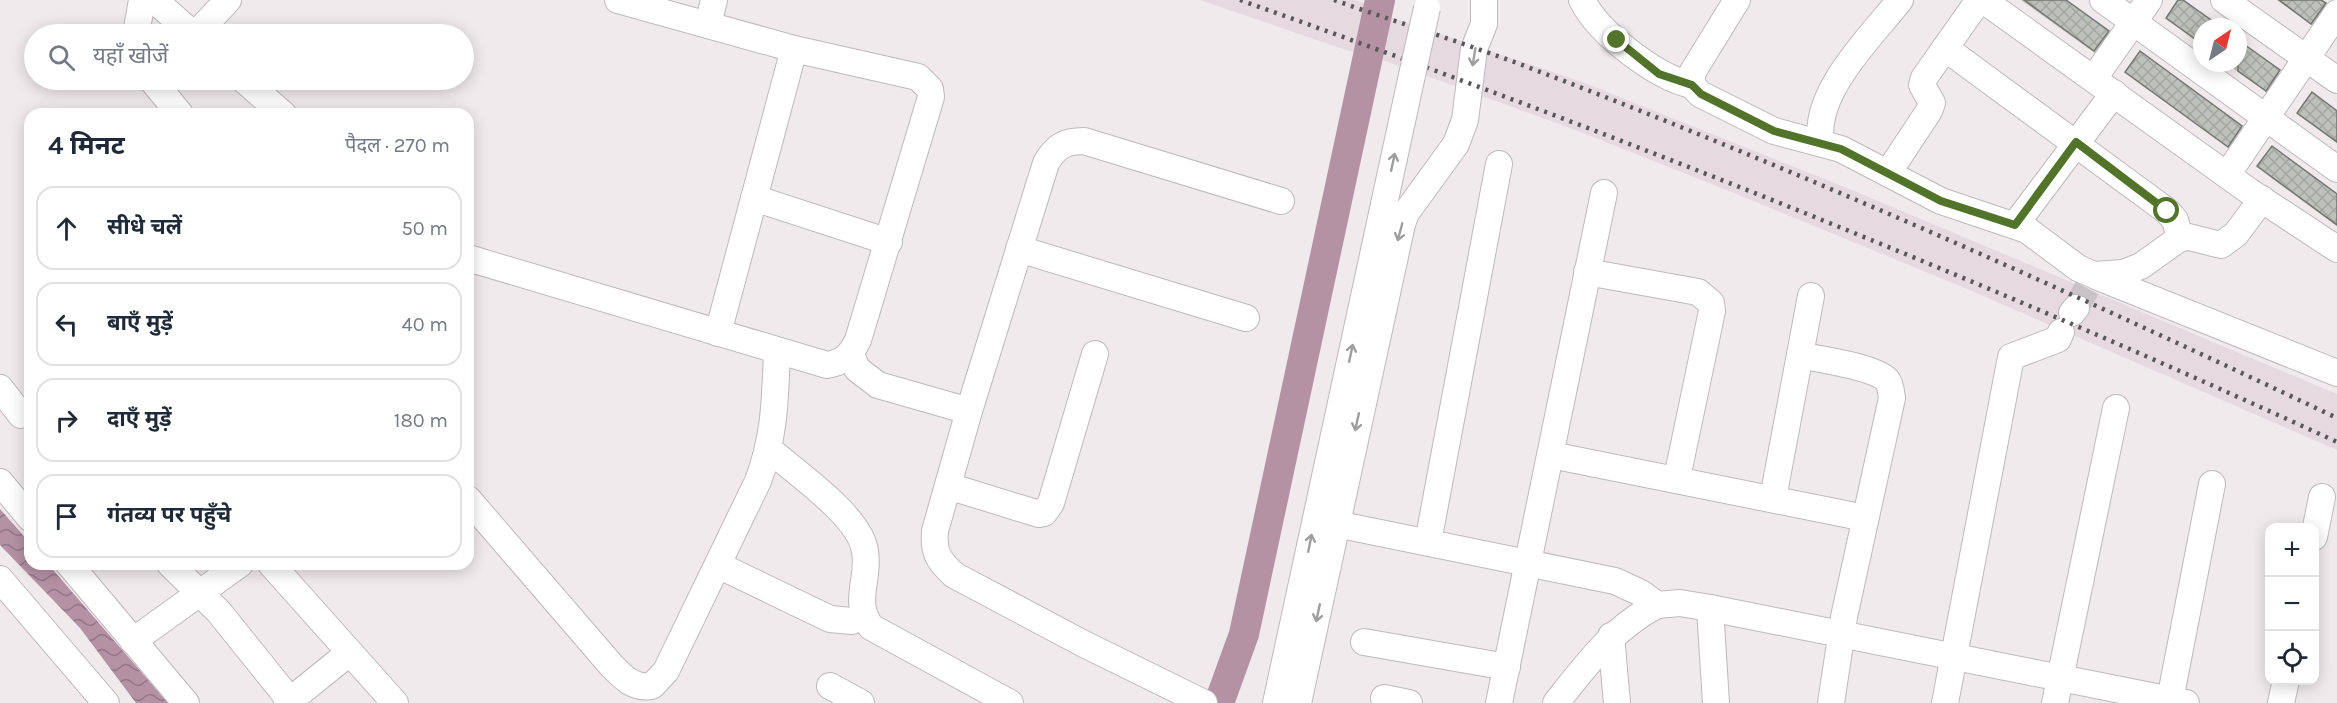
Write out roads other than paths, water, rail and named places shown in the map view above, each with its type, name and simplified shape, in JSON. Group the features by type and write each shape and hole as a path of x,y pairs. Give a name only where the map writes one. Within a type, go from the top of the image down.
{"street":[{"path":"138,24 142,0"},
{"path":"154,0 182,24"},
{"path":"204,24 228,0"},
{"path":"474,260 826,365 841,363 851,354 858,340 889,242 931,97 930,88 918,77 794,49 618,0"},
{"path":"708,25 714,0"},
{"path":"1276,703 1428,0"},
{"path":"1298,703 1402,224 1406,213 1456,144 1465,120 1474,49 1484,24 1484,0"},
{"path":"1582,0 1598,21 1640,61 1668,78 1692,85 1701,94 1774,131 1821,142 1852,154 1941,201 2027,230 2078,268 2078,303"},
{"path":"1692,85 1692,73 1737,0"},
{"path":"1821,142 1820,118 1832,87 1900,0"},
{"path":"1888,173 1929,111 1930,97 1922,85 1945,48 1981,0 2262,199 2337,249"},
{"path":"2103,0 2337,169"},
{"path":"2015,225 2076,142 2134,22 2149,0"},
{"path":"2224,0 2337,80"},
{"path":"2228,175 2337,13"},
{"path":"1945,48 2167,211 2175,220 2180,238"},
{"path":"718,333 794,49"},
{"path":"160,90 175,108"},
{"path":"255,90 276,108"},
{"path":"1186,699 964,581 939,562 934,547 935,531 1019,249 1046,163 1054,150 1067,141 1084,141 1281,201"},
{"path":"1428,542 1499,164"},
{"path":"1499,703 1604,193"},
{"path":"754,198 889,242"},
{"path":"1945,703 2011,357 2058,339 2078,303 2123,273 2141,266 2180,238 2189,237 2221,246 2236,234 2262,199"},
{"path":"1019,249 1246,318"},
{"path":"1587,272 1698,292 1711,303 1712,311 1677,478"},
{"path":"1773,498 1811,296"},
{"path":"2078,303 2337,373"},
{"path":"474,506 610,665 628,682 642,688 652,687 666,671 758,481 770,450 775,414 777,351"},
{"path":"851,354 857,369 878,386 969,411"},
{"path":"948,486 1039,514 1048,509 1095,354"},
{"path":"1800,355 1874,373 1886,380 1891,387 1892,398 1844,617 1831,703"},
{"path":"0,388 17,419"},
{"path":"2055,703 2116,408"},
{"path":"770,450 842,513 859,533 866,550 861,604 863,616 871,627 1010,703"},
{"path":"1551,455 1677,478 1865,518"},
{"path":"0,482 24,511"},
{"path":"1556,703 1611,636 1636,616 1657,605 1680,603 2178,702 2212,484"},
{"path":"2317,523 2322,497"},
{"path":"1336,524 1530,561 1615,581 1641,593 1657,605"},
{"path":"718,565 830,619 852,621 863,616"},
{"path":"74,570 186,703"},
{"path":"176,570 199,591 290,702 349,653"},
{"path":"133,640 231,570"},
{"path":"276,570 395,703"},
{"path":"0,579 106,703"},
{"path":"1710,608 1716,703"},
{"path":"1611,636 1617,703"},
{"path":"1364,642 1507,667"},
{"path":"2282,703 2285,685"},
{"path":"830,686 861,703"},
{"path":"1384,698 1409,703"}],"water":[{"path":"0,509 24,536 24,570 0,545"},
{"path":"24,570 53,570 168,703 136,703 80,628"}],"waterway":[{"path":"1219,703 1244,634 1380,0"}],"tunnel":[{"path":"2076,308 2087,288"}],"railway":[{"path":"1240,0 1656,154 1931,264 2337,442"},
{"path":"1334,0 1506,59 1836,191 2037,279 2337,418"}]}
